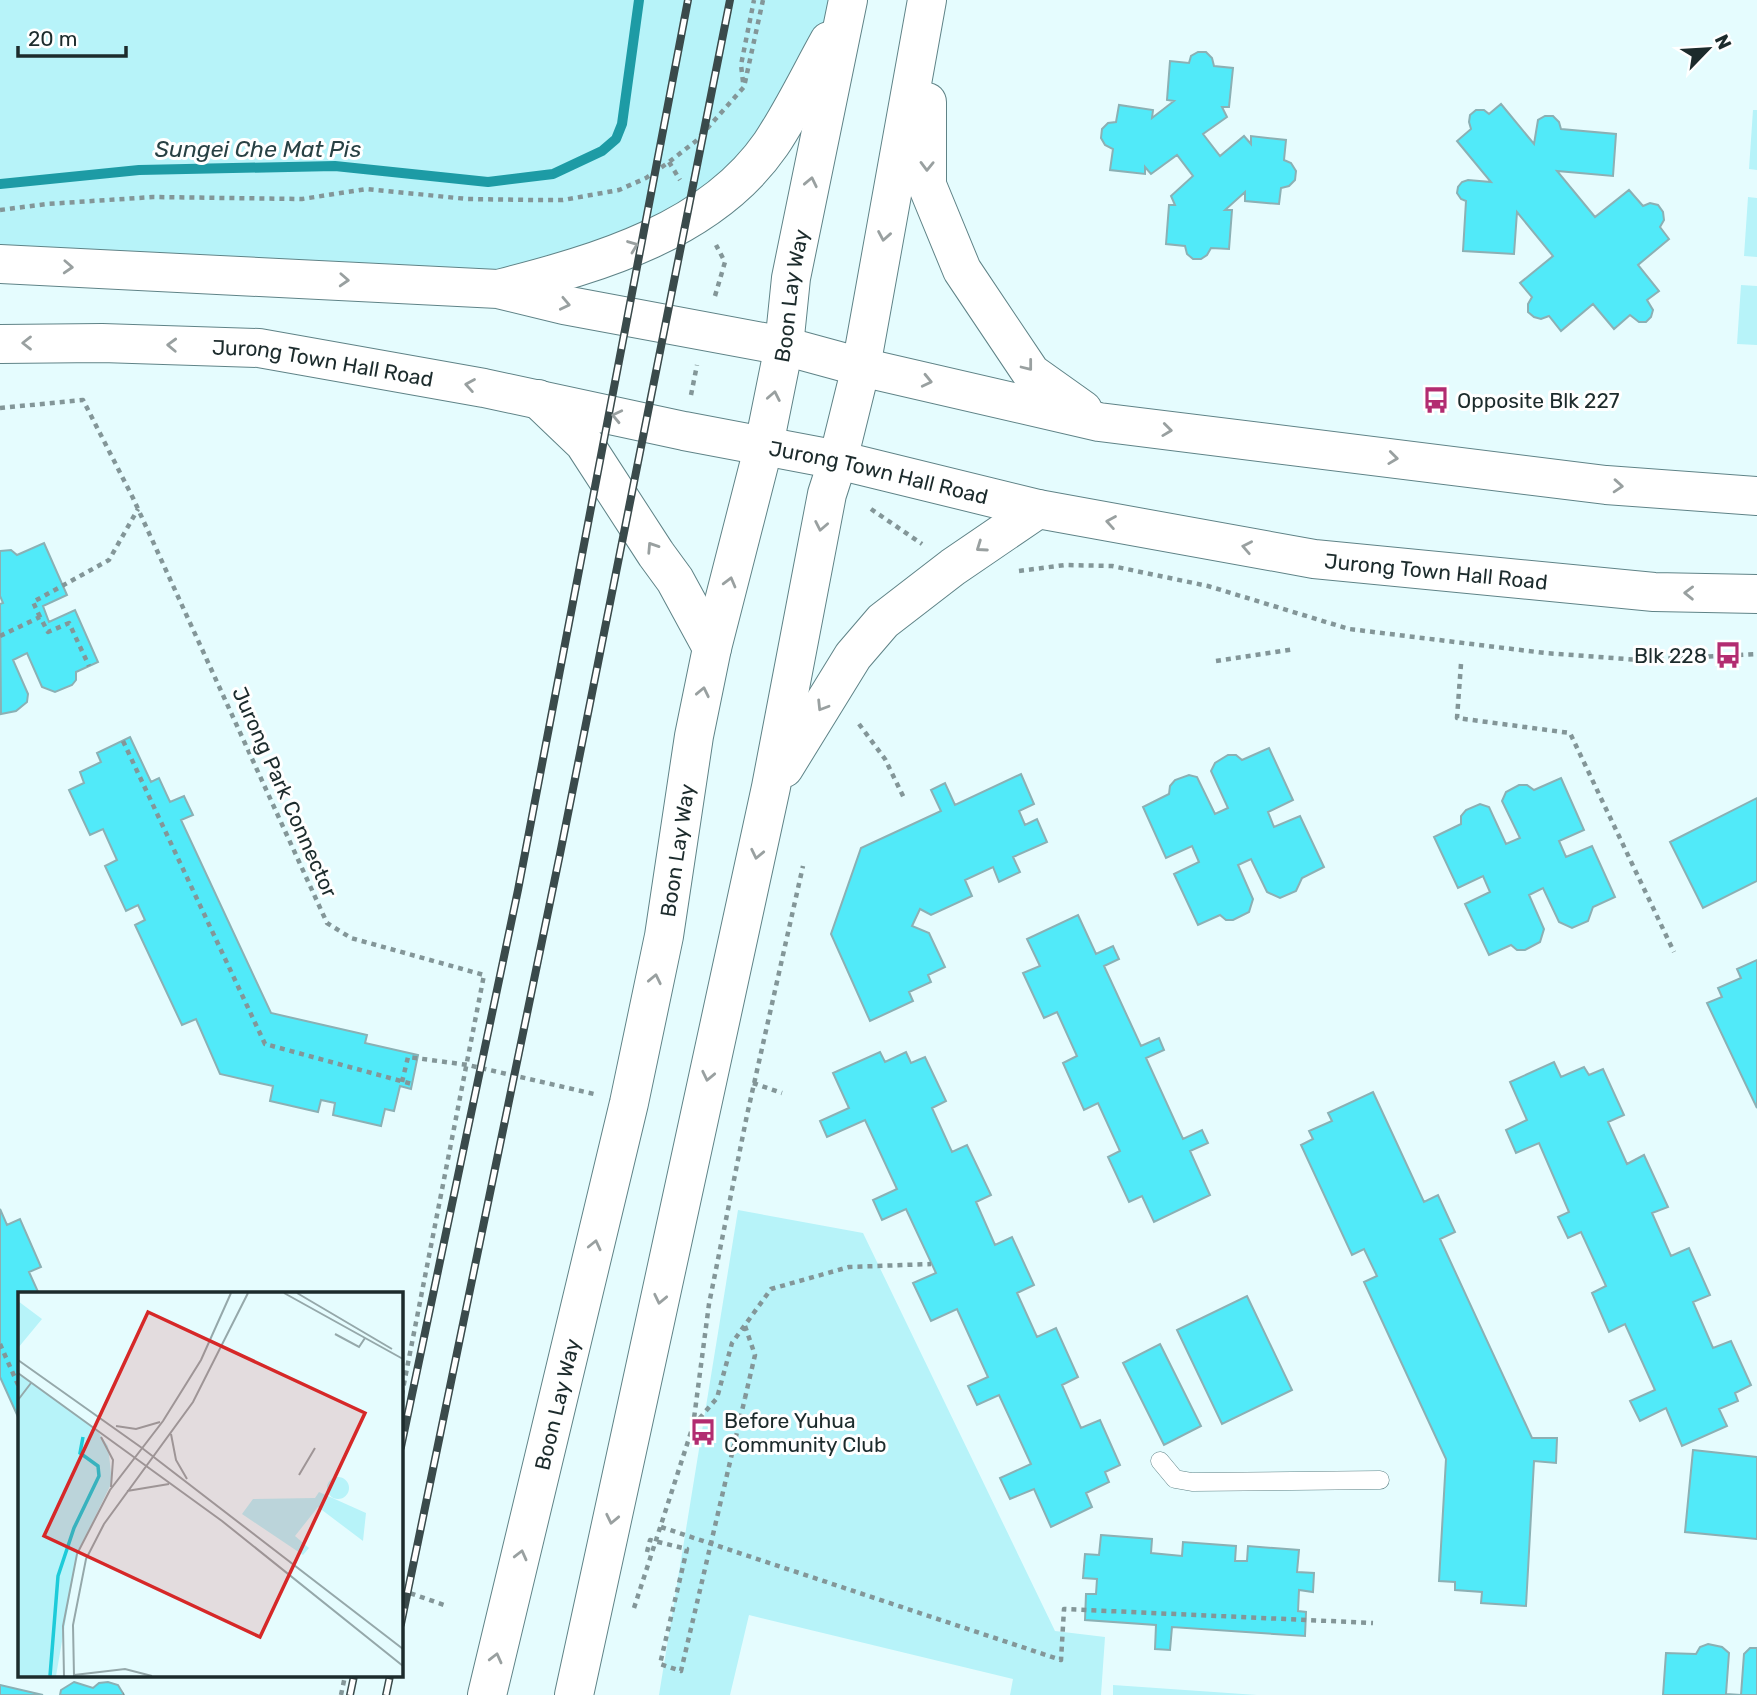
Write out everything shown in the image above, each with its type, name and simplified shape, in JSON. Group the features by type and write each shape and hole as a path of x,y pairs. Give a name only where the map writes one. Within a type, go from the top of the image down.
{"main road":[{"path":"574,1695 771,787 827,494 861,367 928,0"},
{"path":"928,0 926,185 962,270 1031,373 1099,422"},
{"path":"498,289 552,275 648,240 699,213 735,185 770,144 847,6"},
{"name":"Boon Lay Way","path":"486,1695 631,1089 664,936 694,736 712,648 764,445 784,346 791,278 847,6"},
{"path":"0,264 498,289 564,305 784,346 861,367 1099,422 1606,485 1757,496"},
{"name":"Jurong Town Hall Road","path":"0,344 102,343 259,348 537,398 684,431 838,460 1038,509 1314,559 1654,592 1757,594"},
{"path":"537,398 584,443 675,580 712,648"},
{"path":"771,787 861,647 883,621 953,567 1038,509"}],"lane":[{"path":"1160,1461 1175,1479 1192,1482 1380,1480"}],"path":[{"path":"744,87 741,65 754,0"},
{"path":"0,210 153,197 302,199 367,189 467,199 563,200 620,190 646,177 696,141 744,87 763,0"},
{"name":"Jurong Park Connector","path":"0,408 83,400 138,508 327,923 351,938 484,975 402,1394"},
{"path":"863,504 953,567"},
{"path":"89,666 69,623 48,632 33,602 109,560 138,508"},
{"path":"1019,571 1065,565 1112,566 1208,586 1349,629 1545,653 1640,660 1757,654"},
{"path":"0,636 40,617"},
{"path":"1216,661 1295,649"},
{"path":"1461,664 1457,718 1570,733 1674,952"},
{"path":"859,724 885,759 905,800"},
{"path":"123,741 265,1044 412,1084"},
{"path":"803,866 747,1115 709,1304 693,1426 661,1527 1061,1660 1064,1609 1373,1623"},
{"path":"402,1082 408,1057 468,1065 572,1089"},
{"path":"766,1087 782,1093"},
{"path":"693,1426 717,1398 732,1343 771,1289 849,1268 932,1264"},
{"path":"647,1552 650,1540 687,1549 660,1664 681,1671 755,1355 744,1325"},
{"path":"0,1345 18,1385"},
{"path":"402,1590 447,1605"}],"shaded area":[{"path":"0,0 848,0 735,185 552,275 0,264"},
{"path":"1753,110 1757,110 1757,170 1749,169"},
{"path":"1748,197 1757,198 1757,257 1744,256"},
{"path":"1741,285 1757,286 1757,345 1737,344"},
{"path":"738,1210 863,1233 1055,1631 1105,1637 1101,1695 1010,1695 1013,1679 749,1615 730,1695 659,1695"},
{"path":"1113,1685 1257,1695 1113,1695"}],"building":[{"path":"1206,52 1212,58 1214,66 1233,68 1229,107 1222,107 1227,117 1203,134 1220,156 1244,136 1251,144 1251,136 1286,140 1284,160 1291,163 1296,171 1295,180 1289,186 1281,188 1279,204 1245,201 1245,192 1225,210 1232,210 1229,249 1211,248 1201,259 1193,259 1187,254 1185,246 1166,244 1169,205 1175,205 1171,196 1193,176 1177,155 1151,174 1145,167 1145,174 1110,170 1113,149 1105,145 1101,138 1102,129 1108,123 1116,122 1119,105 1153,110 1152,118 1174,101 1167,100 1170,61 1189,63 1191,56"},
{"path":"1501,104 1534,144 1538,120 1545,116 1553,116 1561,129 1616,134 1613,176 1557,171 1595,217 1629,190 1643,206 1650,203 1658,205 1663,212 1664,220 1660,227 1669,239 1638,265 1659,291 1647,300 1653,310 1646,322 1639,322 1630,315 1614,329 1593,304 1561,331 1549,316 1541,319 1528,312 1532,297 1520,283 1553,256 1517,212 1514,254 1463,251 1466,201 1457,193 1458,187 1468,180 1491,182 1457,141 1471,129 1470,115 1476,110 1484,110 1489,114"},
{"path":"44,543 67,595 43,606 49,622 75,610 98,662 76,672 76,680 72,685 55,692 42,687 27,653 13,660 28,694 27,702 16,711 1,714 0,604 3,603 0,596 0,551 11,550 17,555"},
{"path":"130,737 151,782 159,778 170,802 184,796 193,815 181,820 271,1013 367,1035 365,1043 418,1055 411,1089 400,1086 394,1111 385,1109 381,1126 333,1115 335,1103 321,1100 318,1112 270,1101 273,1086 220,1074 196,1019 182,1025 135,925 145,920 138,905 126,911 105,866 117,860 103,829 90,835 69,790 84,783 80,772 101,762 97,753"},
{"path":"1269,748 1293,800 1268,812 1274,827 1300,816 1324,867 1302,878 1296,891 1280,898 1267,892 1251,859 1238,865 1253,899 1249,912 1233,920 1226,920 1220,915 1198,925 1174,874 1199,862 1192,846 1166,858 1143,807 1169,794 1170,786 1175,780 1189,775 1197,777 1215,814 1228,808 1211,771 1215,763 1228,755 1236,755 1242,760"},
{"path":"1021,774 1034,804 1019,811 1025,825 1037,819 1047,842 1013,857 1020,872 999,882 993,867 965,880 972,896 931,915 920,909 912,926 929,933 945,967 928,975 931,982 909,992 913,1001 870,1021 831,934 861,848 941,811 931,790 945,783 955,805"},
{"path":"1561,778 1584,830 1559,841 1566,857 1592,846 1615,897 1593,907 1588,921 1572,928 1559,922 1543,888 1529,895 1544,929 1540,942 1525,950 1517,950 1511,945 1489,955 1465,904 1490,892 1483,876 1458,888 1434,837 1461,824 1461,816 1466,810 1480,804 1489,807 1506,844 1520,838 1502,801 1506,792 1519,785 1527,785 1534,790"},
{"path":"1757,798 1757,881 1703,908 1670,842"},
{"path":"1078,915 1096,954 1113,946 1119,959 1104,966 1141,1046 1159,1038 1164,1050 1146,1058 1183,1139 1202,1130 1208,1143 1190,1151 1210,1195 1154,1222 1142,1196 1129,1202 1108,1157 1120,1151 1098,1103 1084,1110 1063,1063 1077,1056 1057,1012 1044,1018 1023,973 1040,966 1027,939"},
{"path":"1757,960 1757,1108 1707,1003 1722,997 1718,988 1741,978 1737,969"},
{"path":"880,1052 885,1062 906,1052 911,1063 925,1057 946,1101 932,1108 952,1152 967,1145 991,1195 976,1202 995,1245 1012,1237 1034,1285 1017,1293 1037,1337 1056,1328 1078,1377 1062,1385 1081,1428 1100,1420 1120,1465 1105,1472 1109,1482 1086,1493 1092,1507 1051,1527 1034,1489 1010,1499 1000,1478 1031,1464 999,1395 977,1405 968,1386 988,1377 957,1309 931,1321 913,1283 936,1273 906,1209 882,1220 873,1200 897,1189 865,1120 827,1137 820,1121 849,1108 833,1073"},
{"path":"1554,1062 1561,1077 1584,1067 1589,1075 1603,1069 1624,1115 1608,1122 1627,1164 1644,1155 1668,1207 1652,1213 1671,1256 1689,1248 1710,1295 1693,1302 1713,1348 1731,1341 1751,1385 1735,1393 1738,1401 1719,1409 1727,1426 1682,1446 1666,1408 1640,1421 1630,1401 1655,1390 1625,1324 1609,1332 1592,1293 1606,1286 1581,1232 1568,1238 1558,1217 1569,1212 1539,1143 1516,1153 1506,1130 1527,1120 1510,1082"},
{"path":"1373,1092 1424,1202 1438,1195 1455,1232 1440,1239 1532,1438 1557,1438 1556,1463 1534,1461 1526,1606 1481,1603 1482,1592 1455,1590 1455,1582 1439,1581 1446,1459 1364,1282 1377,1276 1364,1249 1352,1255 1301,1145 1313,1139 1309,1131 1332,1121 1328,1113"},
{"path":"0,1209 7,1225 20,1219 41,1267 29,1272 38,1292 18,1292 18,1417 0,1377"},
{"path":"1247,1296 1292,1390 1222,1424 1177,1330"},
{"path":"1160,1344 1201,1426 1164,1445 1123,1363"},
{"path":"1693,1450 1757,1457 1757,1539 1685,1532"},
{"path":"1101,1535 1152,1539 1151,1553 1182,1556 1183,1542 1236,1546 1235,1561 1247,1561 1248,1546 1299,1550 1297,1572 1314,1573 1313,1592 1299,1590 1298,1611 1306,1612 1305,1636 1172,1627 1170,1650 1155,1649 1156,1625 1085,1620 1086,1594 1096,1594 1097,1579 1083,1578 1085,1554 1099,1555"},
{"path":"1708,1644 1722,1647 1729,1653 1726,1694 1741,1695 1663,1695 1666,1653 1696,1654 1700,1647"},
{"path":"1750,1648 1757,1648 1757,1695 1741,1695 1744,1654"},
{"path":"74,1682 93,1688 99,1683 108,1682 118,1685 124,1695 60,1695 61,1690"},
{"path":"0,1685 43,1695 0,1695"}],"waterway":[{"name":"Sungei Che Mat Pis","path":"0,184 139,170 335,166 488,182 553,174 602,151 616,139 622,124 639,0"}],"railway":[{"path":"402,1442 518,890 688,0"},
{"path":"402,1619 560,854 730,0"},
{"path":"350,1695 354,1678"},
{"path":"386,1695 390,1678"}],"place":[{"name":"Opposite Blk 227","path":"1436,400"},
{"name":"Blk 228","path":"1728,655"},
{"name":"Before Yuhua Community Club","path":"703,1432"}]}
